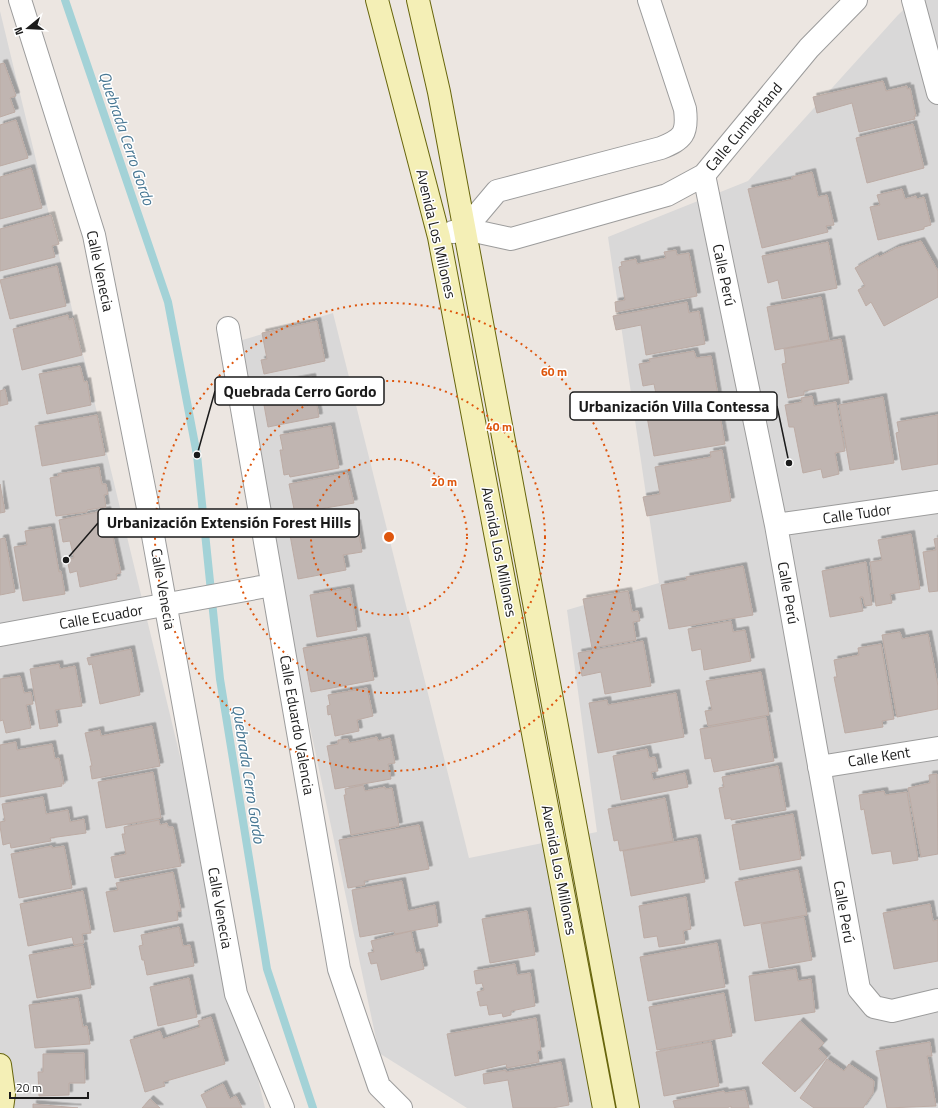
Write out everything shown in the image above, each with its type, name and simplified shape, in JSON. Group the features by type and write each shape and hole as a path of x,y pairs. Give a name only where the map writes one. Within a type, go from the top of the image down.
{"street":[{"name":"Calle Venecia","path":"20,0 94,235 166,605 236,994 283,1108"},
{"name":"Avenida Los Millones","path":"376,0 439,237 604,1108"},
{"name":"Avenida Los Millones","path":"418,0 439,92 465,229 628,1108"},
{"path":"439,237 465,229 497,191 661,148 677,141 687,125 685,109 649,0"},
{"name":"Calle Cumberland","path":"465,229 511,239 667,195 704,175 809,48 856,0"},
{"path":"913,0 938,93"},
{"name":"Calle Perú","path":"704,175 776,525 859,989 874,1007 892,1011 938,1000"},
{"name":"Calle Eduardo Valencia","path":"228,328 339,968 379,1086 401,1108"},
{"name":"Calle Tudor","path":"776,525 938,502"},
{"name":"Calle Ecuador","path":"0,635 272,585"},
{"name":"Calle Kent","path":"819,767 938,748"},
{"path":"0,1065 4,1094 2,1108"}],"shaded area":[{"path":"914,0 938,0 938,1108 467,1108 379,1053 229,344 333,313 469,858 597,832 567,610 659,583 608,237 748,181 898,15"},
{"path":"0,11 265,1108 0,1108"}],"building":[{"path":"4,63 16,96 10,98 15,112 0,117 0,64"},
{"path":"883,81 886,91 907,86 907,89 910,88 916,116 914,116 915,119 859,132 852,103 817,113 813,97"},
{"path":"16,120 28,158 0,166 0,125"},
{"path":"913,124 924,168 867,183 856,138"},
{"path":"31,168 42,208 0,219 0,177"},
{"path":"812,172 818,197 827,195 834,225 826,226 828,232 762,248 748,189 793,179 792,177"},
{"path":"902,189 905,199 916,196 917,199 924,197 931,225 924,227 924,229 878,240 870,207 880,205 877,195"},
{"path":"51,215 59,244 52,246 55,257 0,271 0,229"},
{"path":"921,241 938,271 938,297 884,326 871,302 866,306 858,290 865,286 855,268 878,255 879,257 896,248"},
{"path":"828,242 837,288 782,299 778,280 768,283 762,256"},
{"path":"676,250 677,255 689,253 697,296 616,312 615,302 625,300 619,267 622,266 621,262 636,259 637,264 666,258 664,252"},
{"path":"57,266 66,306 10,319 0,280"},
{"path":"821,297 829,340 775,350 767,307"},
{"path":"687,302 689,313 699,311 705,344 646,355 641,325 616,330 613,316"},
{"path":"68,315 69,320 73,318 82,355 22,370 13,329"},
{"path":"317,321 325,361 264,374 261,360 267,359 262,333"},
{"path":"841,339 849,383 804,391 804,395 788,398 782,364 786,363 784,349"},
{"path":"694,351 696,358 711,356 718,396 658,404 654,384 643,386 639,364 650,362 649,359"},
{"path":"80,366 84,382 87,381 91,405 47,414 39,374"},
{"path":"312,377 319,417 268,427 260,383 274,381 274,384"},
{"path":"5,389 8,404 0,406 0,391"},
{"path":"812,396 814,406 836,402 845,451 835,453 839,474 823,478 821,469 803,473 794,427 789,427 785,405 802,402 801,398"},
{"path":"883,397 894,463 850,470 839,405"},
{"path":"717,399 725,444 654,456 646,411"},
{"path":"97,415 105,455 42,466 35,426"},
{"path":"938,415 938,464 902,470 896,433 899,432 897,422"},
{"path":"331,426 339,468 290,477 289,474 284,475 280,450 283,450 280,435"},
{"path":"722,450 731,501 647,516 643,497 660,494 655,467 711,457 710,452"},
{"path":"99,467 102,484 106,484 108,494 104,495 106,507 87,510 87,512 56,516 50,478 59,476 58,474"},
{"path":"347,473 354,503 320,509 322,519 297,524 289,484"},
{"path":"0,484 5,512 0,513"},
{"path":"107,510 121,573 116,574 117,579 80,587 77,571 70,573 67,559 74,558 70,541 63,542 59,520"},
{"path":"326,522 327,529 357,523 362,552 343,555 346,570 298,579 290,535 300,533 299,527"},
{"path":"51,527 59,572 61,571 65,594 23,601 14,547 27,545 25,531"},
{"path":"911,534 920,589 890,594 892,603 876,606 870,562 882,560 878,540"},
{"path":"5,538 15,592 0,595 0,539"},
{"path":"938,538 938,591 929,592 923,552 936,550 934,539"},
{"path":"866,562 872,605 865,606 863,597 860,597 863,611 830,617 822,571"},
{"path":"743,566 753,615 669,629 661,585 687,580 686,577"},
{"path":"350,588 357,630 317,637 310,595"},
{"path":"628,591 632,612 638,611 640,621 633,622 636,640 592,648 583,599"},
{"path":"731,621 733,632 745,630 751,661 704,670 701,649 692,651 688,629"},
{"path":"900,632 902,639 928,634 938,686 938,709 897,717 882,635"},
{"path":"366,637 374,680 311,692 303,648"},
{"path":"643,641 651,686 605,694 601,672 582,676 578,653"},
{"path":"881,644 894,719 882,721 883,727 845,733 834,677 837,677 834,660 859,655 858,648"},
{"path":"131,649 140,695 100,704 92,664 89,665 87,658"},
{"path":"59,664 60,669 75,666 82,706 55,710 58,726 40,729 30,669"},
{"path":"761,672 769,715 708,726 705,711 712,710 706,681"},
{"path":"20,676 24,693 31,692 33,704 26,705 31,728 6,733 3,720 0,721 0,679"},
{"path":"367,688 373,716 357,720 359,731 335,736 331,714 328,715 327,706 330,705 328,695"},
{"path":"676,693 684,737 598,753 589,703 607,700 608,705"},
{"path":"766,717 774,761 714,772 711,758 705,759 700,729"},
{"path":"152,726 160,766 92,779 90,766 92,766 85,733 100,730 101,736"},
{"path":"377,737 378,741 390,738 395,763 388,764 391,779 335,789 327,746 338,744 338,740 348,739 349,743"},
{"path":"16,742 17,750 52,744 55,759 59,758 64,784 61,784 62,786 0,797 0,745"},
{"path":"647,749 649,758 655,757 658,771 651,772 653,780 685,773 688,787 621,800 613,756"},
{"path":"778,766 786,810 731,820 731,818 725,819 719,788 724,787 722,777"},
{"path":"153,772 161,818 106,828 98,782"},
{"path":"937,774 938,854 921,857 908,788 930,783 929,775"},
{"path":"363,785 365,791 385,787 385,789 392,788 399,826 351,835 344,795 346,795 345,789"},
{"path":"884,791 885,795 907,792 918,860 893,864 891,851 872,854 864,809 861,810 859,795"},
{"path":"43,797 46,814 68,810 70,822 84,819 86,833 50,838 51,841 11,848 10,843 3,845 0,822 5,821 2,804"},
{"path":"665,798 673,841 620,851 618,840 614,841 608,809"},
{"path":"793,814 801,859 740,870 732,825"},
{"path":"159,820 160,825 167,823 168,827 173,827 181,866 115,878 111,857 126,854 122,834 125,834 124,827"},
{"path":"419,825 429,869 364,881 365,885 348,888 339,840"},
{"path":"697,838 705,882 631,896 623,851"},
{"path":"52,846 52,848 64,846 72,888 19,898 11,854"},
{"path":"798,870 807,915 744,926 735,882"},
{"path":"173,872 181,911 177,911 178,920 114,932 106,892 118,890 116,883"},
{"path":"402,881 408,911 435,905 438,926 395,934 394,931 360,937 352,890"},
{"path":"83,891 91,933 82,934 84,943 74,945 72,937 28,946 20,904"},
{"path":"686,897 691,929 683,931 685,943 659,947 657,936 644,938 639,906"},
{"path":"930,904 933,921 938,920 938,961 894,969 883,913"},
{"path":"527,911 535,955 490,963 482,919"},
{"path":"804,917 812,960 769,968 761,924"},
{"path":"179,927 183,946 190,945 194,966 147,975 139,946 143,945 141,935"},
{"path":"411,931 416,953 420,952 424,969 381,980 377,963 371,964 368,953 374,952 371,941"},
{"path":"717,943 725,987 648,1001 640,957"},
{"path":"83,945 91,988 37,998 29,955"},
{"path":"515,964 517,975 530,973 535,1006 511,1011 511,1015 503,1017 502,1013 489,1015 487,1005 480,1006 477,992 484,990 482,983 476,984 474,971"},
{"path":"796,969 798,981 811,979 815,1012 755,1021 749,976"},
{"path":"189,978 197,1017 158,1026 150,987"},
{"path":"724,993 732,1036 657,1050 649,1007"},
{"path":"78,998 83,1027 87,1026 90,1044 35,1048 29,1005"},
{"path":"211,1017 225,1064 163,1082 165,1086 145,1092 130,1040 160,1031 163,1039 200,1027 198,1021"},
{"path":"536,1018 541,1050 537,1051 539,1062 507,1068 506,1064 455,1076 447,1034"},
{"path":"800,1021 824,1043 818,1049 827,1057 795,1092 762,1063"},
{"path":"711,1042 719,1086 664,1096 656,1052"},
{"path":"930,1042 932,1056 927,1056 936,1106 887,1108 876,1051"},
{"path":"84,1053 85,1083 69,1083 69,1095 39,1096 38,1072 43,1072 43,1054"},
{"path":"827,1059 844,1071 849,1064 874,1081 873,1093 863,1108 814,1108 800,1098"},
{"path":"561,1062 569,1105 552,1108 513,1108 508,1080 484,1084 483,1074 506,1070 506,1072"},
{"path":"223,1084 230,1099 236,1096 242,1108 207,1108 201,1095"},
{"path":"745,1090 749,1108 731,1108 731,1106 727,1108 675,1108 673,1101 724,1091 725,1093"},
{"path":"150,1099 160,1108 142,1108"},
{"path":"33,1104 78,1108 33,1108"}],"waterway":[{"name":"Quebrada Cerro Gordo","path":"65,0 168,302 197,455 220,679 267,969 313,1108"}],"place":[{"name":"Quebrada Cerro Gordo","path":"197,455"},
{"name":"Urbanización Villa Contessa","path":"789,463"},
{"name":"Urbanización Extensión Forest Hills","path":"66,560"}]}
